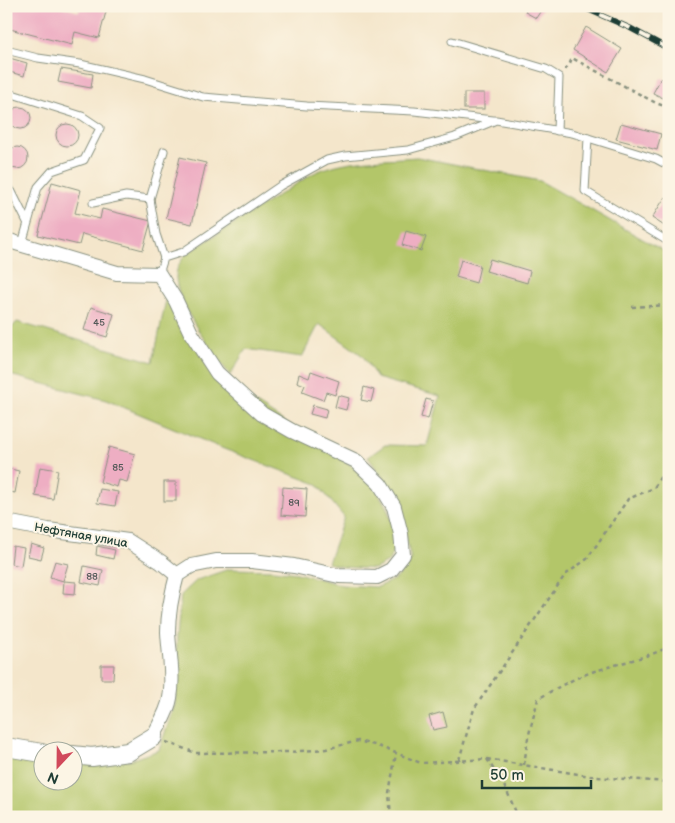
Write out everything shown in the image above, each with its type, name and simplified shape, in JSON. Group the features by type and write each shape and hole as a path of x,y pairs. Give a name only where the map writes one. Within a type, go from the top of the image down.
{"street":[{"path":"6,240 117,274 159,274 176,301 191,333 217,373 262,414 292,431 356,461 380,484 394,507 401,534 403,555 391,570 377,577 339,576 294,566 252,561 216,561 191,566 177,574 172,592 168,629 171,680 170,699 163,719 152,737 128,752 92,757 82,756"},
{"name":"Нефтяная улица","path":"6,522 128,541 177,574"},
{"path":"6,747 32,751"}],"lane":[{"path":"452,41 546,69 559,77 558,130"},
{"path":"6,50 145,79 204,97 307,106 414,111 496,120 558,130 656,159 669,166"},
{"path":"6,92 82,116 100,128 84,160 52,172 38,187 22,244"},
{"path":"164,258 183,252 280,186 327,160 345,156 408,150 455,137 496,120"},
{"path":"588,138 585,191 669,242"},
{"path":"159,274 164,258 156,234 150,199 164,151"},
{"path":"6,184 28,222"},
{"path":"94,204 126,196 150,199"}],"path":[{"path":"559,77 572,58 656,103 669,108"},
{"path":"632,307 669,306"},
{"path":"459,760 474,710 565,575 587,558 628,499 654,488 669,462"},
{"path":"524,765 528,738 538,698 564,684 600,669 648,657 669,647"},
{"path":"152,737 196,753 326,750 358,741 378,746 421,763 487,759 596,777 669,782"},
{"path":"391,817 389,793 396,754"},
{"path":"487,759 506,789 518,817"}],"green space":[{"path":"417,157 540,181 669,254 669,737 666,741 669,747 669,817 6,817 6,755 32,759 32,790 82,790 82,763 130,760 159,750 175,704 177,635 181,595 197,580 229,569 273,570 297,573 342,585 378,587 397,578 411,560 398,499 368,457 385,445 427,446 440,396 377,378 363,356 319,324 302,357 246,349 230,375 189,315 178,289 176,278 179,265 186,254 312,174 337,165 376,159"},
{"path":"167,295 213,376 348,463 374,485 387,508 395,532 394,550 388,562 375,569 343,567 328,563 344,517 317,484 224,449 106,400 6,374 6,334 17,322 153,362"}],"building":[{"path":"6,6 59,6 79,12 81,6 107,8 99,38 75,32 72,45 6,28"},
{"path":"529,6 538,6 542,9 536,18 525,12"},
{"path":"586,27 622,49 608,72 573,50"},
{"path":"6,57 27,63 24,76 6,71"},
{"path":"61,69 93,74 91,88 58,82"},
{"path":"661,78 669,81 669,101 653,93"},
{"path":"464,93 484,93 484,109 464,109"},
{"path":"20,107 28,110 31,118 28,126 20,129 12,126 9,118 12,110"},
{"path":"621,123 661,134 657,150 616,139"},
{"path":"67,124 75,127 78,135 75,143 67,146 59,143 56,135 59,127"},
{"path":"17,147 25,150 28,158 25,166 17,169 9,166 6,158 9,150"},
{"path":"180,157 206,163 192,224 166,218"},
{"path":"52,182 81,190 75,213 100,219 102,209 151,221 143,250 82,234 79,245 38,235"},
{"path":"665,197 669,200 669,229 652,218"},
{"path":"406,231 426,237 421,251 402,245"},
{"path":"490,259 530,271 527,283 486,271"},
{"path":"461,260 480,266 476,283 456,277"},
{"path":"91,307 114,314 107,337 84,330"},
{"path":"311,371 339,381 335,395 326,392 323,400 302,392 305,385 297,382 299,374 309,378"},
{"path":"364,387 374,390 371,402 361,400"},
{"path":"338,395 349,398 346,410 335,407"},
{"path":"426,399 433,401 428,419 421,417"},
{"path":"313,405 327,409 325,418 310,414"},
{"path":"109,447 135,454 127,482 119,480 117,487 100,482"},
{"path":"40,467 58,470 53,499 35,496"},
{"path":"6,468 19,471 15,493 6,491"},
{"path":"164,482 176,482 176,501 164,501"},
{"path":"283,487 307,489 305,517 281,515"},
{"path":"100,489 118,492 115,506 97,503"},
{"path":"31,544 44,548 41,559 28,556"},
{"path":"13,546 24,548 21,566 11,564"},
{"path":"97,546 115,550 113,559 96,555"},
{"path":"55,561 68,564 63,581 50,577"},
{"path":"84,566 103,570 100,586 81,582"},
{"path":"64,581 76,582 75,594 63,593"},
{"path":"101,665 114,665 113,679 101,679"},
{"path":"443,712 447,727 433,730 429,716"}],"railway":[{"path":"580,6 630,28 669,49"}]}
